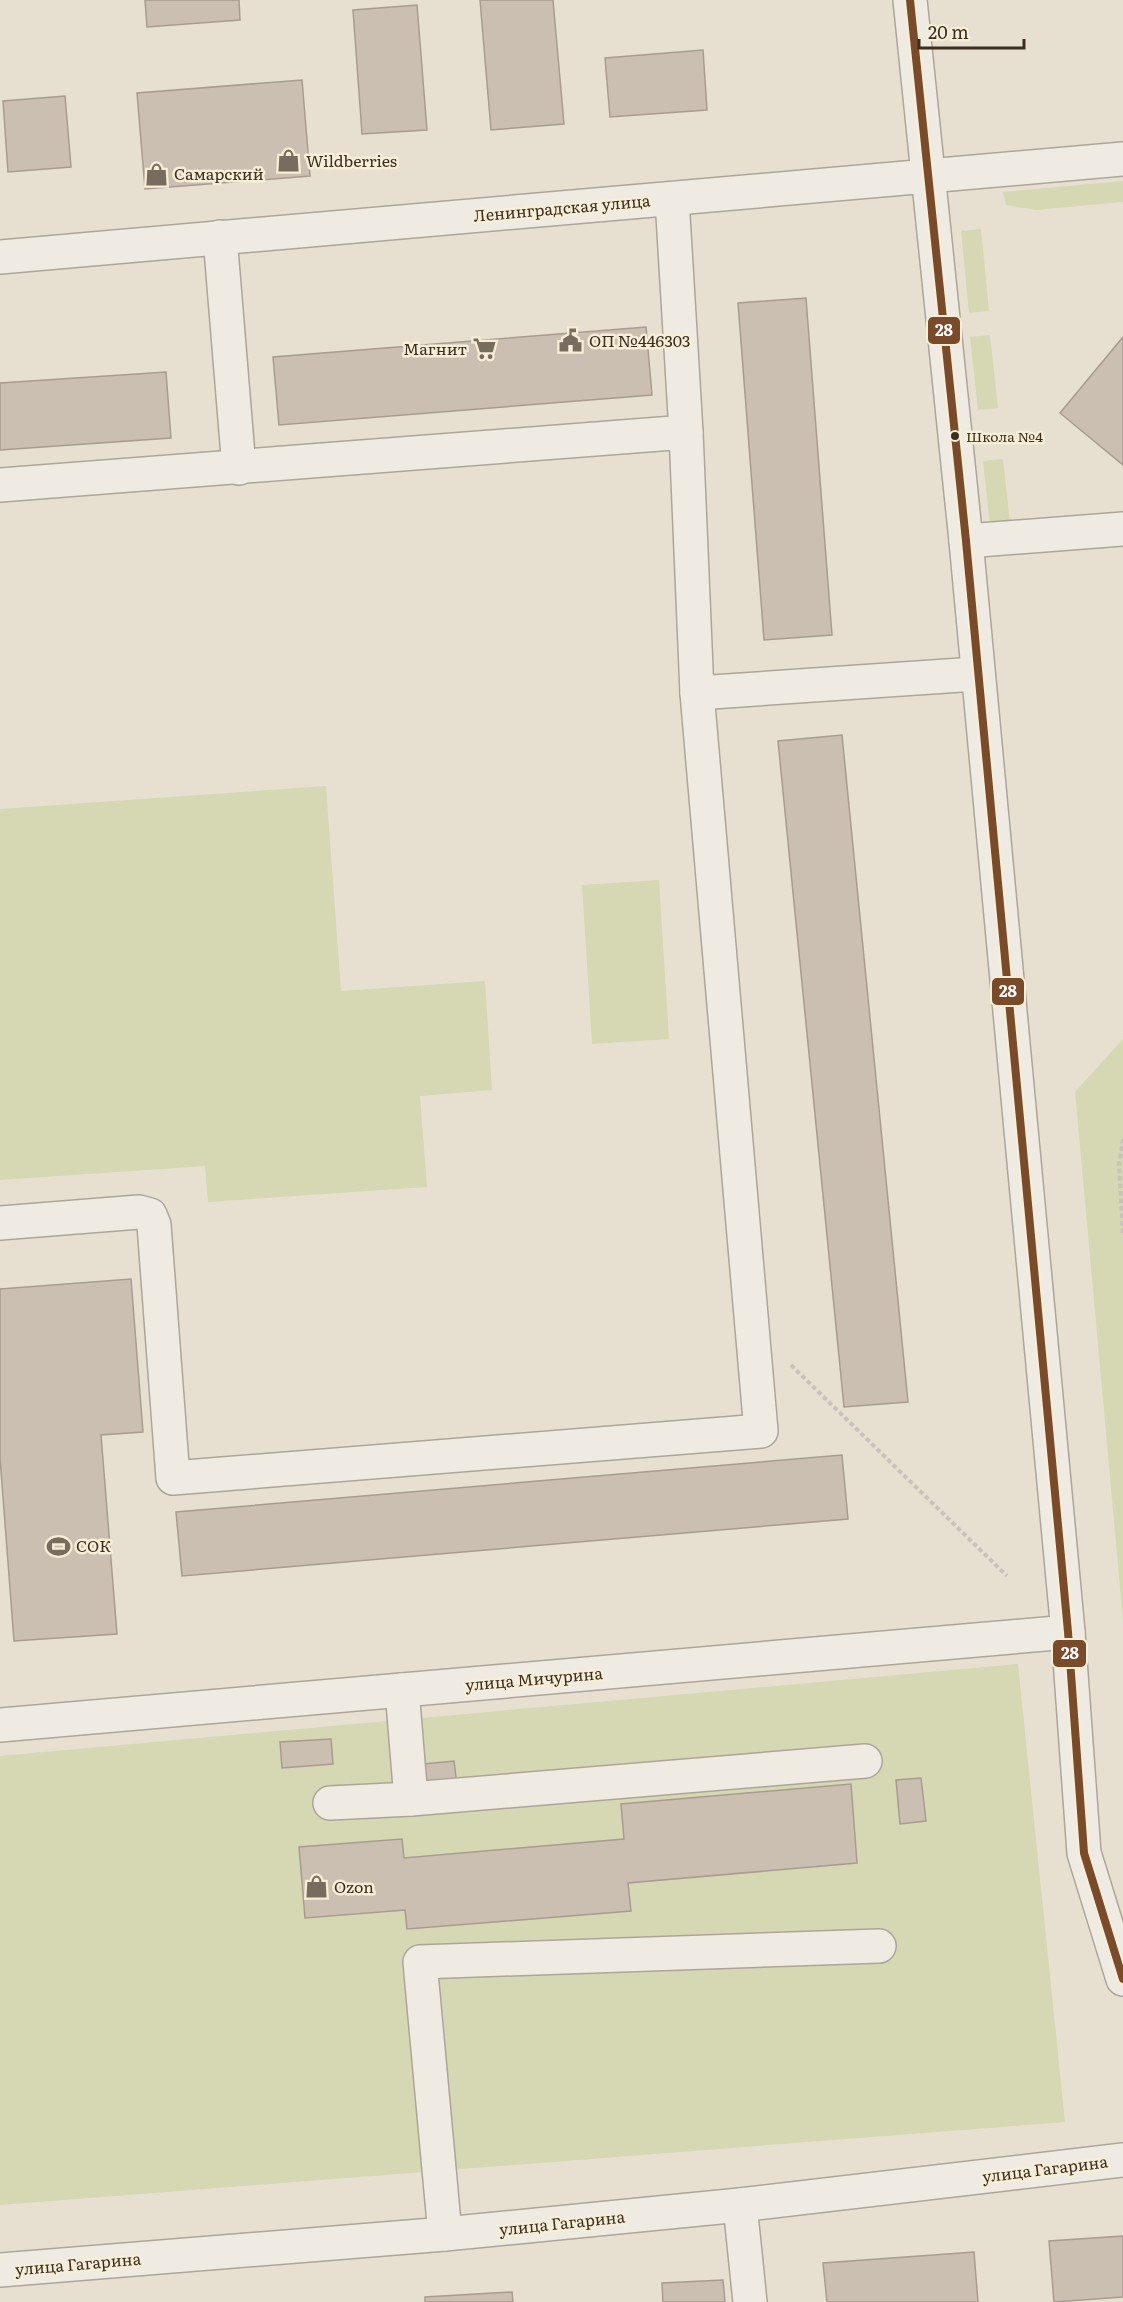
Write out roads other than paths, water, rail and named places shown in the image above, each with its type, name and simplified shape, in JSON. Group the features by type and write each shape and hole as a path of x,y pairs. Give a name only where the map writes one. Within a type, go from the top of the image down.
{"street":[{"path":"910,0 966,541 976,674 1068,1632 1084,1853 1123,1979"},
{"name":"Ленинградская улица","path":"0,257 1123,159"},
{"path":"0,1222 140,1212 150,1215 154,1225 173,1478 761,1431 697,693 686,432 672,199"},
{"path":"220,237 239,468"},
{"path":"0,484 239,468 686,432"},
{"path":"966,541 1123,529"},
{"path":"697,693 976,674"},
{"name":"улица Мичурина","path":"0,1725 1068,1632"},
{"path":"402,1690 411,1799"},
{"path":"330,1803 411,1799 865,1761"},
{"path":"445,2234 420,1962 879,1946"},
{"name":"улица Гагарина","path":"0,2270 445,2234 740,2205 1123,2160"},
{"path":"740,2205 750,2302"}],"place":[{"name":"Wildberries","path":"288,161"},
{"name":"Самарский","path":"156,174"},
{"name":"ОП №446303","path":"571,341"},
{"name":"Магнит","path":"485,349"},
{"name":"Школа №4","path":"955,436"},
{"name":"СОК","path":"58,1546"},
{"name":"Ozon","path":"316,1887"}]}
